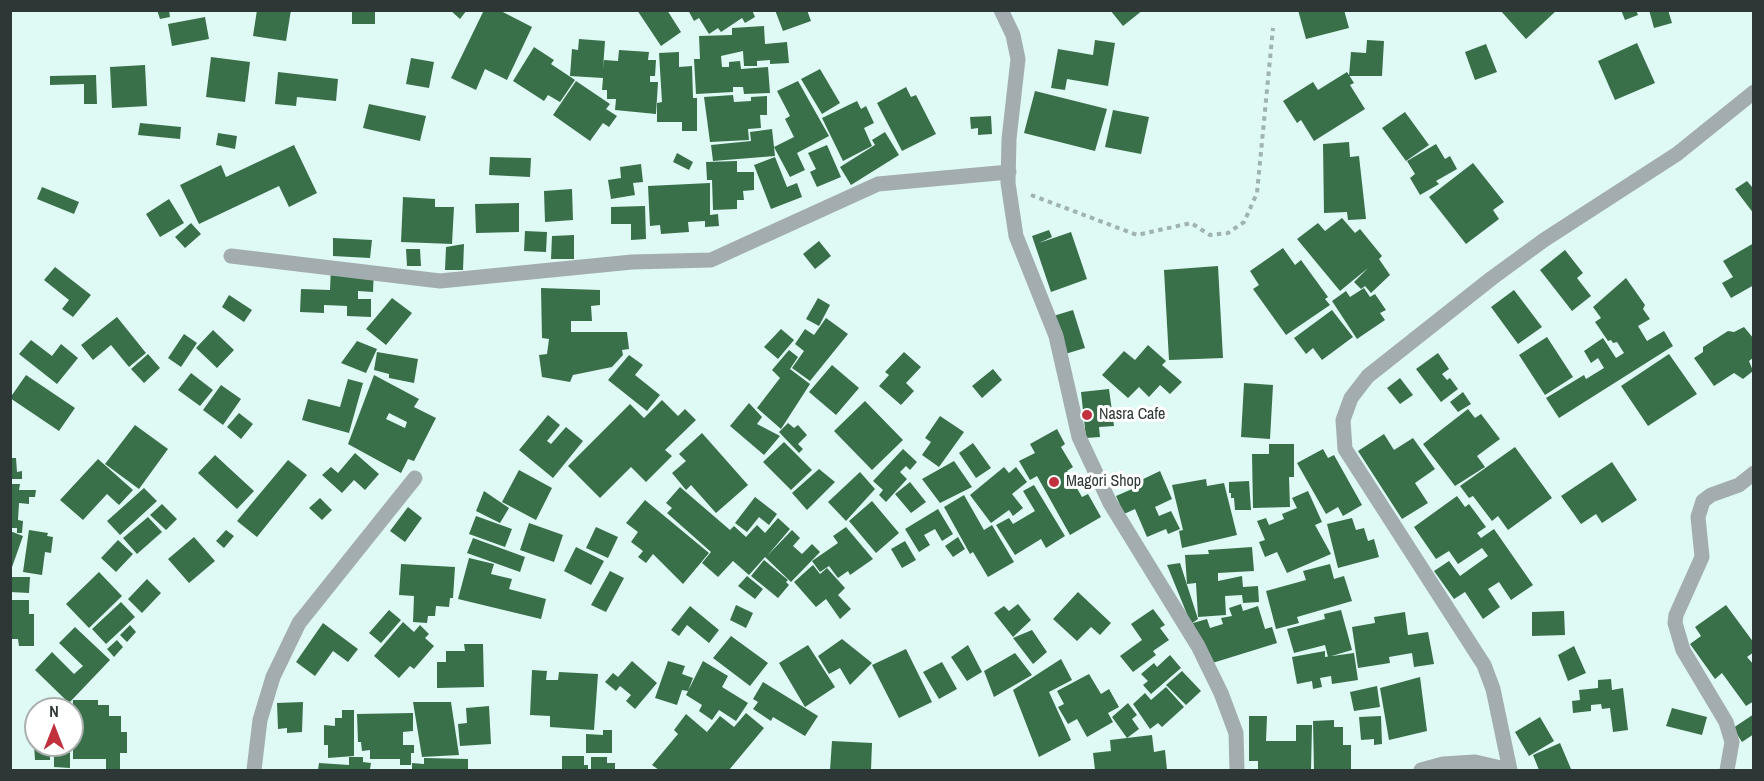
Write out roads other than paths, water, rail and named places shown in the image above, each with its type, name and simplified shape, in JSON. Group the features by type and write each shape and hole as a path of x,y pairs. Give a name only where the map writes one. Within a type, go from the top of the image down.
{"street":[{"path":"1001,10 1013,35 1018,59 1008,177 1016,236 1056,336 1079,437 1110,503 1198,646 1221,693 1236,733 1237,771"},
{"path":"1421,771 1443,764 1475,762 1510,771 1493,689 1484,665 1345,449 1344,420 1351,398 1368,376 1492,278 1544,240 1677,154 1754,92"},
{"path":"231,256 440,281 632,262 711,260 878,184 1008,177"},
{"path":"1727,771 1732,742 1726,722 1683,650 1675,623 1676,615 1702,557 1698,517 1703,501 1711,495 1739,485 1754,473"},
{"path":"254,771 260,720 273,677 299,623 415,478"}],"place":[{"name":"Nasra Cafe","path":"1087,415"},
{"name":"Magori Shop","path":"1054,482"}]}
